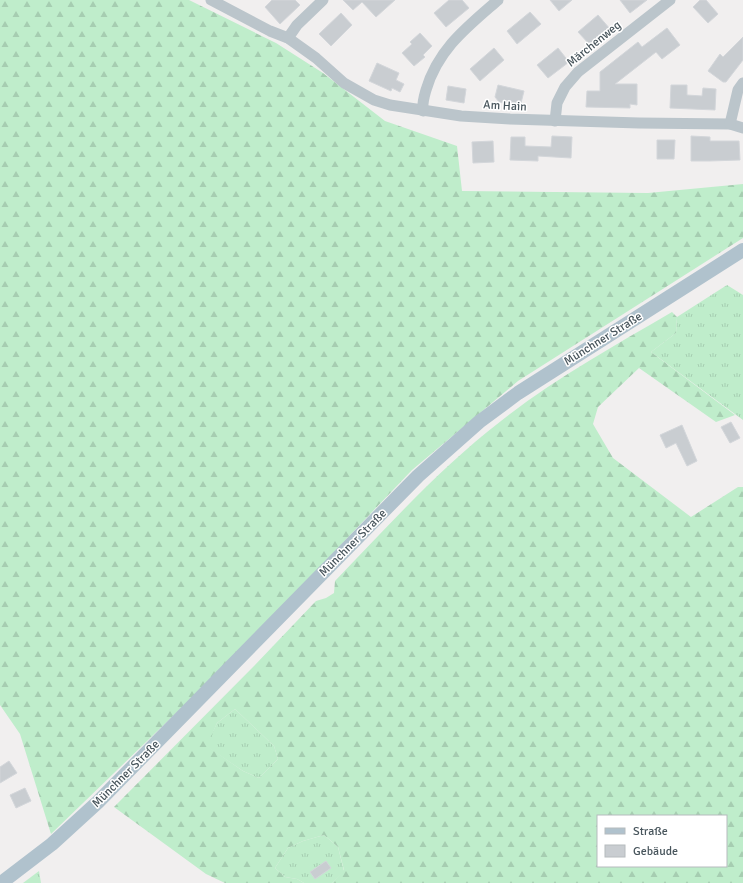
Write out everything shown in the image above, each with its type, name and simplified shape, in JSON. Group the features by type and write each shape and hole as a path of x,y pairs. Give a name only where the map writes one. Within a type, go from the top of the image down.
{"main road":[{"name":"Münchner Straße","path":"1,883 52,844 98,802 418,476 479,422 518,393 743,250"}],"street":[{"name":"Am Hain","path":"211,0 270,31 288,38 316,58 344,83 374,100 390,105 461,116 555,121 730,124 743,128"},
{"path":"288,38 297,24 323,0"},
{"path":"423,111 422,104 430,76 446,49 469,25 498,0"},
{"name":"Märchenweg","path":"555,121 557,103 565,87 578,72 670,0"},
{"path":"730,124 738,90 743,83"}],"green space":[{"path":"0,0 189,0 276,43 323,73 385,121 457,146 462,191 648,193 743,184 743,238 518,381 412,470 238,653 51,834 20,734 0,705"},
{"path":"727,285 743,295 743,420 651,352 676,333 677,317"},
{"path":"672,312 677,317 676,333 651,352 735,415 716,422 639,368 598,407 593,424 613,458 691,517 738,487 743,487 743,883 332,883 344,870 338,847 324,835 303,841 288,848 275,868 285,877 297,879 304,883 225,883 206,874 114,807 254,666 316,601 326,598 334,593 335,581 415,498 457,458 521,406 585,364","holes":["235,709 274,746 278,759 259,778 243,771 207,746 217,723"]},
{"path":"235,709 274,746 278,759 259,778 243,771 206,746 217,723"},
{"path":"324,835 338,847 344,871 332,883 304,883 297,879 285,877 275,868 288,848 303,841"},
{"path":"39,871 41,883 23,883"}],"building":[{"path":"272,0 295,0 300,5 280,24 265,7"},
{"path":"343,0 395,0 376,17 362,2 353,10"},
{"path":"449,0 462,0 469,8 446,27 434,13"},
{"path":"550,0 572,0 559,11"},
{"path":"620,0 647,0 630,13"},
{"path":"700,0 706,0 718,14 708,23 693,7"},
{"path":"530,12 541,24 517,44 507,31"},
{"path":"341,13 352,25 331,46 319,34"},
{"path":"598,15 610,29 590,45 578,32"},
{"path":"667,28 680,45 662,59 656,52 615,84 637,84 637,105 630,104 630,108 586,107 587,91 600,91 600,72 638,42 642,47"},
{"path":"420,33 432,46 423,55 425,57 414,66 402,53 412,44 410,42"},
{"path":"743,37 743,60 726,82 723,82 708,71 720,54 723,57"},
{"path":"494,48 504,60 480,81 470,69"},
{"path":"558,48 569,62 548,78 537,65"},
{"path":"377,63 399,73 396,80 404,84 400,92 392,88 391,91 369,81"},
{"path":"498,85 524,91 520,107 499,102 495,97"},
{"path":"671,85 687,85 687,95 702,96 703,88 716,89 715,110 670,108"},
{"path":"448,86 466,89 464,103 446,100"},
{"path":"552,136 572,137 571,158 538,156 538,161 510,160 511,137 525,137 525,146 551,147"},
{"path":"691,136 710,137 710,141 739,141 740,160 691,161"},
{"path":"657,140 675,140 674,159 657,159"},
{"path":"493,141 494,162 473,163 472,142"},
{"path":"731,422 740,438 730,443 721,427"},
{"path":"682,425 697,461 687,466 676,443 666,448 660,435"},
{"path":"9,761 17,773 0,783 0,767"},
{"path":"25,788 31,801 16,808 10,795"},
{"path":"326,861 331,868 315,879 310,872"}]}
